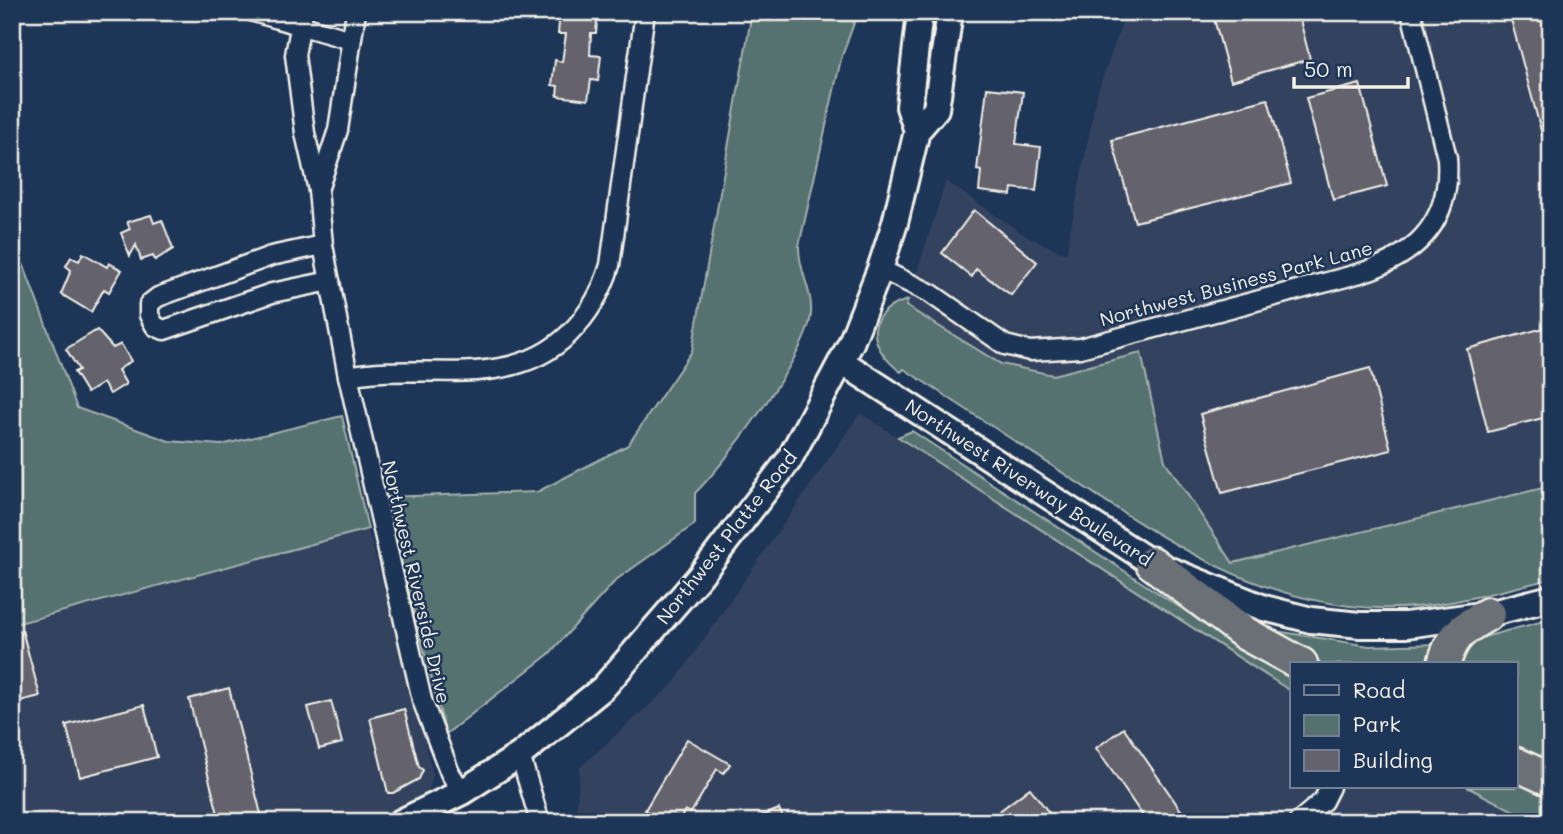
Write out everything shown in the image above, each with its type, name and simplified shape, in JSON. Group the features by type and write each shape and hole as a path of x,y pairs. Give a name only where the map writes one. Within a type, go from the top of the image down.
{"highway":[{"path":"1152,564 1246,634 1297,662"},
{"path":"1444,662 1448,648 1460,630 1488,614"},
{"path":"1518,765 1551,780"}],"main road":[{"name":"Northwest Platte Road","path":"401,822 462,792 520,755 603,688 699,578 789,460 842,362 880,269 895,223 916,131 909,107 920,12"},
{"name":"Northwest Platte Road","path":"916,131 936,109 950,12"},
{"name":"Northwest Riverway Boulevard","path":"842,362 1152,564 1265,608 1311,620 1360,625 1406,625 1488,614 1551,598"}],"street":[{"path":"254,12 301,19 351,40"},
{"path":"317,190 338,130 356,12"},
{"path":"348,376 378,370 489,371 512,368 535,359 558,344 579,324 603,287 610,265 645,12"},
{"name":"Northwest Business Park Lane","path":"880,269 930,293 1005,345 1030,351 1056,351 1080,348 1355,274 1393,261 1425,235 1442,204 1447,181 1447,158 1410,12"},
{"name":"Northwest Riverside Drive","path":"301,19 295,55 305,132 348,376 422,700 450,773 462,792"},
{"path":"323,245 271,256 158,297 149,304 149,315 155,326 164,330 272,293 330,281"},
{"path":"520,755 540,822"},
{"path":"1298,822 1323,801 1330,788"}],"shaded area":[{"path":"1126,12 1551,12 1551,486 1233,563 1165,461 1141,354 1053,375 1001,364 906,306 946,181 1026,236 1066,254 1097,93"},
{"path":"860,413 1290,691 1290,788 1469,788 1535,822 575,822 580,767 673,684"},
{"path":"368,529 433,774 429,792 371,822 12,822 12,625"}],"green space":[{"path":"752,12 858,12 841,59 799,246 811,305 806,332 796,354 763,407 695,493 695,524 616,580 549,654 446,734 384,497 537,492 628,445 692,351"},
{"path":"12,234 77,408 169,441 221,445 342,416 368,529 12,625"},
{"path":"908,300 906,306 1001,364 1053,375 1141,353 1165,461 1233,563 1551,486 1551,579 1444,603 1379,608 1336,604 1295,595 1217,566 1143,525 904,369 901,372 890,363 877,342 877,322 883,313"},
{"path":"912,431 1199,620 1290,671 1290,691 898,437"},
{"path":"1551,619 1551,764 1518,750 1518,662 1455,662 1473,640"},
{"path":"1270,630 1369,646 1438,644 1433,662 1319,662 1268,633"},
{"path":"1518,773 1551,785 1551,822 1535,822 1469,788 1518,788"}],"building":[{"path":"560,12 598,12 596,33 591,33 590,55 601,56 598,81 591,80 588,100 557,96 558,86 552,85 555,60 562,62 566,34 558,34"},
{"path":"1212,12 1298,12 1310,59 1231,81"},
{"path":"1509,12 1551,12 1551,152 1547,153"},
{"path":"1360,84 1387,186 1333,200 1306,98"},
{"path":"987,88 1023,92 1016,144 1041,147 1036,191 1012,188 1011,195 979,191 981,171 977,170"},
{"path":"1268,99 1291,183 1135,222 1112,140"},
{"path":"974,210 1037,262 1011,295 976,269 972,277 942,253"},
{"path":"151,215 154,223 162,220 173,249 155,260 153,256 141,260 136,245 130,256 121,233 130,229 127,222"},
{"path":"83,253 107,267 109,263 122,270 109,292 104,289 91,312 61,294 71,270 66,266 71,257 79,261"},
{"path":"1551,326 1551,416 1488,432 1467,349"},
{"path":"97,330 113,348 121,344 131,361 118,370 126,384 110,394 103,383 87,393 74,372 79,370 66,349"},
{"path":"1370,368 1391,450 1222,493 1200,414"},
{"path":"22,630 40,696 12,703 12,633"},
{"path":"229,688 263,822 220,822 189,699"},
{"path":"331,701 342,743 319,749 308,707"},
{"path":"144,705 157,757 80,777 66,725"},
{"path":"404,709 419,767 423,770 419,779 388,793 370,718"},
{"path":"1124,728 1189,822 1147,822 1096,748"},
{"path":"687,739 730,764 724,773 717,769 691,813 685,810 679,822 665,822 645,810"},
{"path":"1030,788 1056,822 985,822"},
{"path":"779,809 785,822 748,822 748,821"}]}
